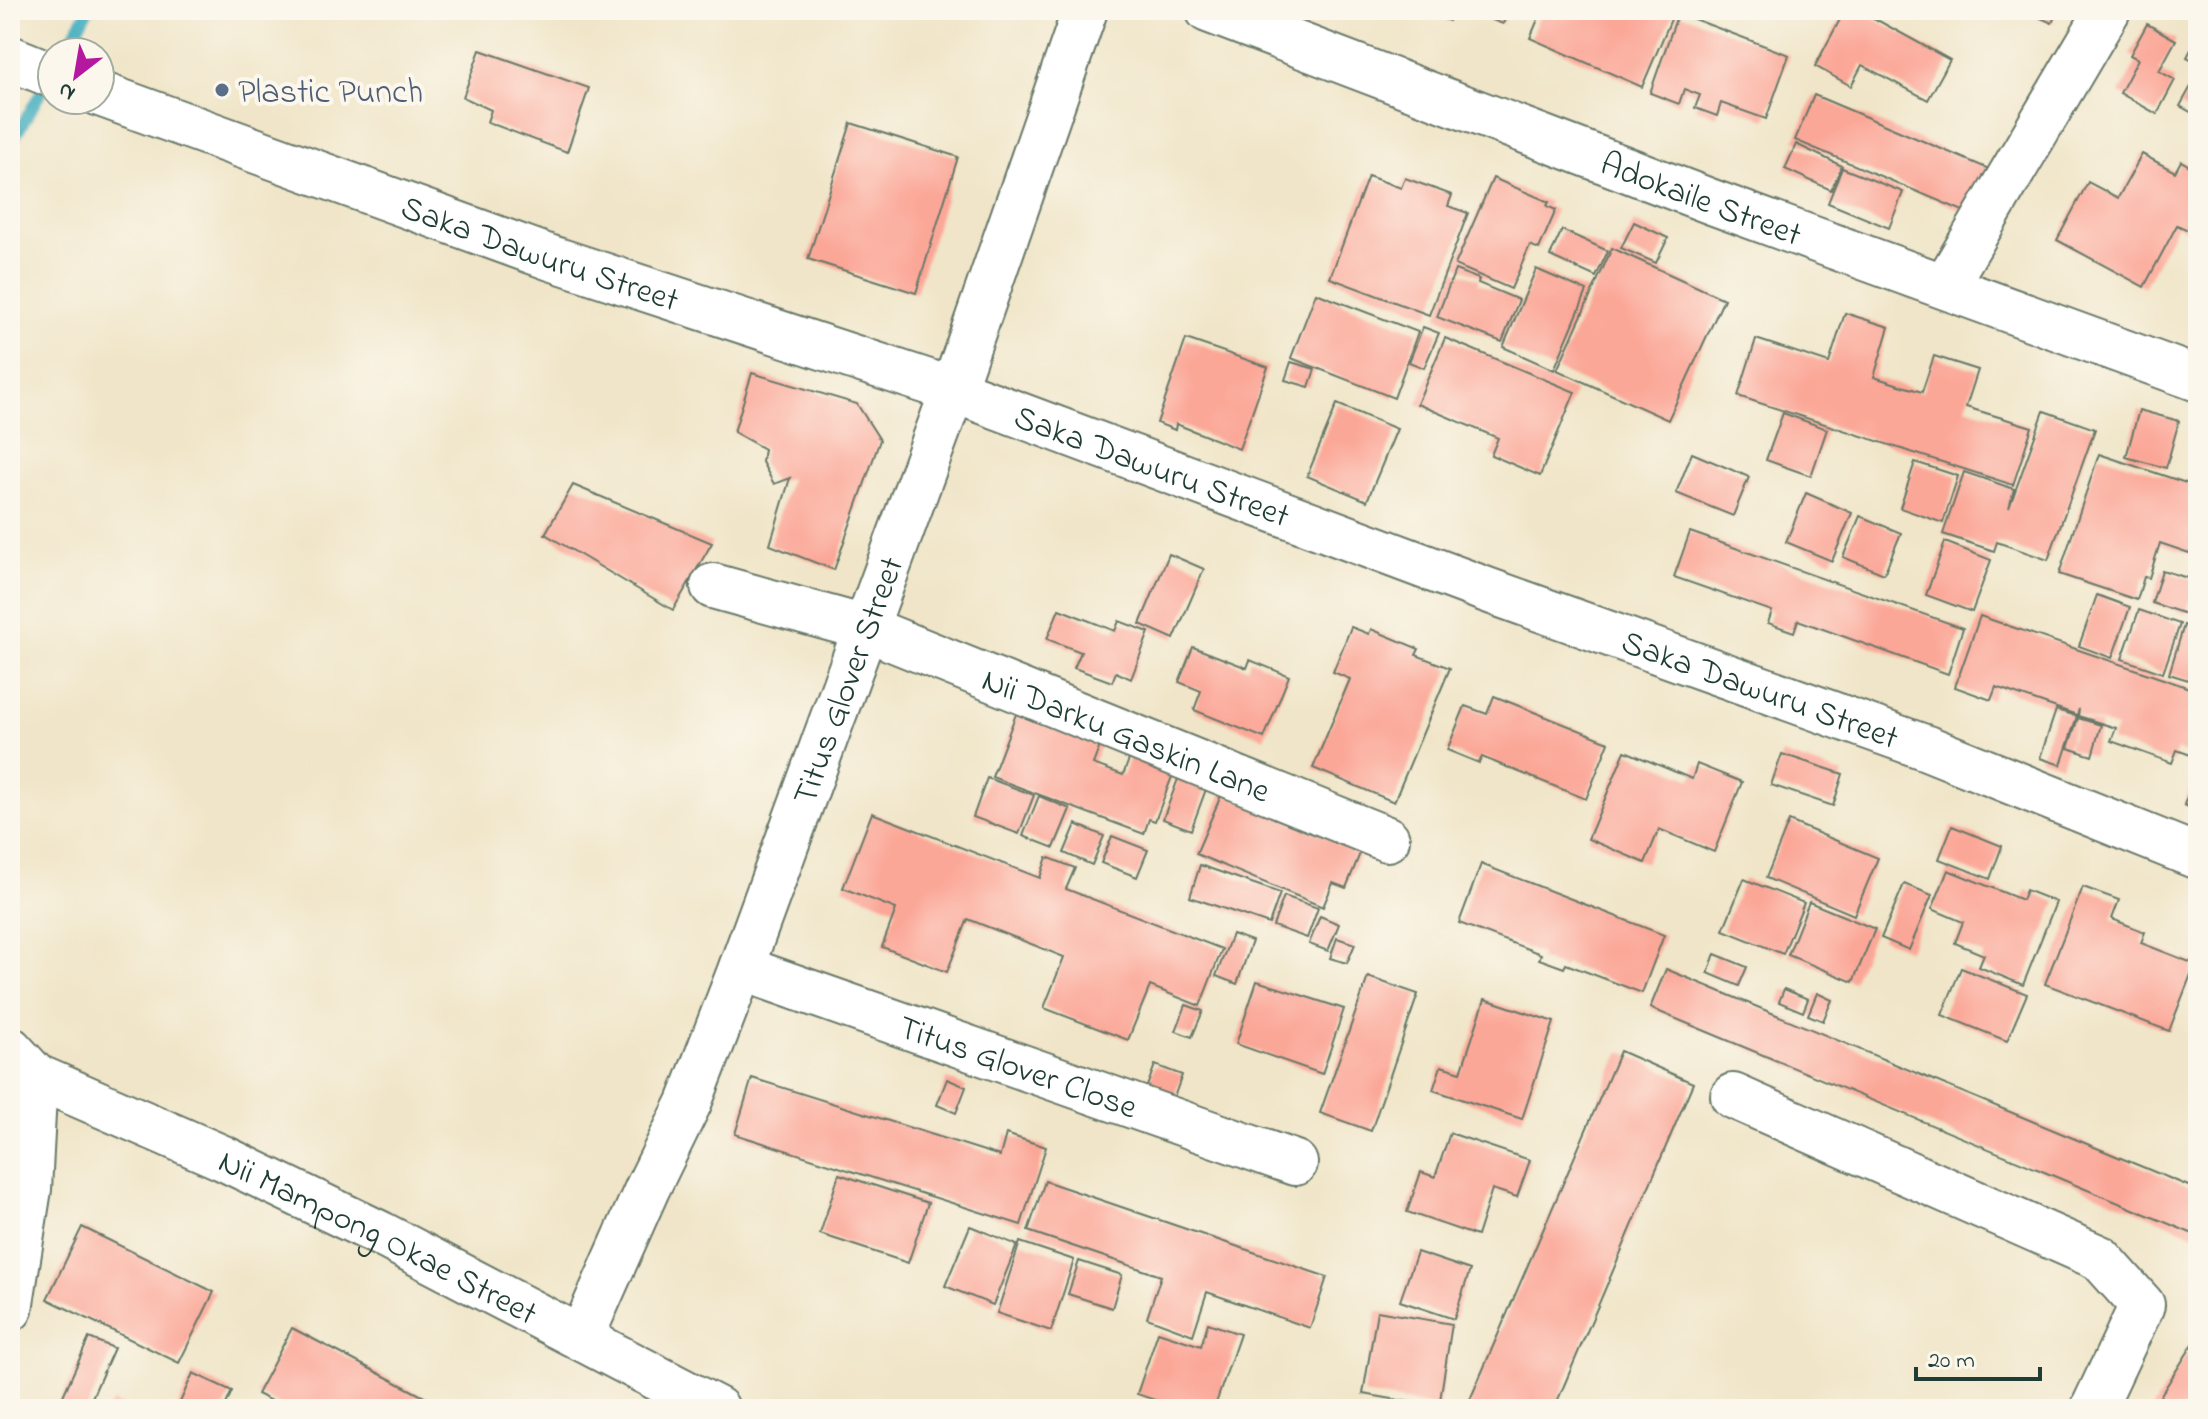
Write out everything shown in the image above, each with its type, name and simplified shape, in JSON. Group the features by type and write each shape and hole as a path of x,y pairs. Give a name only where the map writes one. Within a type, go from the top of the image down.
{"street":[{"name":"Titus Glover Street","path":"581,1338 689,1103 741,968 953,390 1085,10"},
{"name":"Adokaile Street","path":"1208,10 1712,202 2198,379"},
{"path":"1945,286 2108,10"},
{"path":"10,58 36,69"},
{"name":"Saka Dawuru Street","path":"116,100 551,258 953,390 1487,590 1927,748 2198,857"},
{"name":"Nii Darku Gaskin Lane","path":"713,586 865,628 1387,839"},
{"name":"Titus Glover Close","path":"741,968 1295,1163"},
{"path":"10,1309 29,1189 23,1063"},
{"name":"Nii Mampong Okae Street","path":"23,1063 368,1228 717,1409"},
{"path":"1733,1096 2100,1258 2142,1305 2093,1409"}],"building":[{"path":"1420,10 1453,10 1449,21"},
{"path":"1465,10 1508,10 1503,24"},
{"path":"1542,10 1675,10 1642,87 1530,38"},
{"path":"1845,10 1859,10 1950,60 1928,100 1862,65 1851,86 1815,66"},
{"path":"2022,10 2058,10 2052,23"},
{"path":"1678,13 1789,55 1766,119 1721,103 1717,116 1695,108 1700,95 1684,89 1679,104 1650,93"},
{"path":"2147,24 2176,40 2159,71 2175,80 2157,114 2120,93 2138,59 2130,55"},
{"path":"2198,36 2198,63 2187,57"},
{"path":"480,50 589,88 567,152 487,122 491,110 463,97"},
{"path":"2198,74 2198,116 2180,106"},
{"path":"1814,95 1989,169 1970,214 1795,140"},
{"path":"851,123 958,157 916,293 808,259"},
{"path":"1796,144 1842,166 1831,190 1785,169"},
{"path":"2142,154 2175,172 2181,161 2198,171 2198,211 2188,230 2177,225 2144,287 2057,240 2088,182 2118,198"},
{"path":"1842,168 1903,192 1889,228 1828,203"},
{"path":"1368,176 1401,188 1405,178 1452,195 1448,206 1468,213 1429,315 1330,278"},
{"path":"1493,178 1549,202 1547,206 1556,210 1539,249 1530,245 1511,289 1455,265"},
{"path":"1634,222 1668,238 1656,263 1621,248"},
{"path":"1562,230 1608,251 1596,277 1550,256"},
{"path":"1612,248 1724,299 1668,420 1557,370"},
{"path":"1536,269 1587,291 1554,370 1503,347"},
{"path":"1455,270 1519,300 1502,342 1437,317"},
{"path":"1316,293 1418,332 1394,398 1291,358"},
{"path":"1845,313 1889,327 1874,377 1922,392 1934,356 1978,370 1966,407 2032,427 2013,485 1738,396 1756,339 1829,363"},
{"path":"1423,327 1439,333 1424,368 1409,362"},
{"path":"1445,338 1575,392 1540,476 1491,455 1498,438 1417,404"},
{"path":"1186,339 1268,367 1239,449 1176,424 1175,430 1157,423"},
{"path":"1291,362 1315,369 1309,387 1285,380"},
{"path":"752,373 857,404 880,440 834,570 770,545 790,478 774,484 762,462 764,449 734,432"},
{"path":"1337,404 1397,429 1367,501 1307,476"},
{"path":"2139,410 2179,421 2166,468 2126,457"},
{"path":"2044,411 2095,429 2048,560 1997,542 1994,551 1943,534 1964,472 2014,489 2009,508"},
{"path":"1783,413 1827,429 1811,476 1766,460"},
{"path":"2198,447 2198,478 2188,475"},
{"path":"1692,453 1749,477 1733,516 1676,493"},
{"path":"2099,454 2198,487 2198,556 2160,543 2149,578 2144,577 2137,600 2059,574"},
{"path":"1915,462 1958,476 1943,523 1900,508"},
{"path":"573,485 712,543 673,610 545,534"},
{"path":"1806,493 1852,513 1832,561 1786,542"},
{"path":"1860,516 1901,533 1884,574 1843,557"},
{"path":"1690,532 1963,628 1948,674 1798,620 1794,632 1768,623 1772,611 1674,577"},
{"path":"1945,542 1991,560 1972,612 1926,595"},
{"path":"1169,554 1204,569 1174,639 1140,624"},
{"path":"2162,570 2197,581 2186,614 2152,603"},
{"path":"2097,595 2130,607 2112,658 2079,646"},
{"path":"2198,600 2198,620 2192,618"},
{"path":"1059,609 1115,631 1119,621 1149,632 1131,679 1116,672 1112,682 1074,668 1081,652 1047,639"},
{"path":"2139,610 2180,624 2163,673 2122,659"},
{"path":"1980,616 2198,691 2196,757 2177,750 2172,763 2111,741 2116,728 2078,716 2079,709 2077,715 1996,687 1991,700 1955,687"},
{"path":"2184,625 2198,629 2198,683 2169,674"},
{"path":"1351,627 1369,634 1371,629 1419,649 1416,655 1450,668 1394,802 1313,768 1350,679 1333,672"},
{"path":"1193,647 1247,668 1250,660 1289,676 1264,738 1194,710 1201,691 1179,682"},
{"path":"1494,696 1609,742 1586,799 1482,757 1479,763 1447,750 1465,706 1487,714"},
{"path":"2056,710 2077,716 2061,765 2040,758"},
{"path":"1016,714 1100,746 1093,764 1123,775 1130,757 1173,774 1155,821 1149,819 1144,834 992,777"},
{"path":"2078,718 2101,725 2092,756 2068,748"},
{"path":"1625,751 1692,779 1697,764 1742,782 1714,852 1659,829 1645,863 1588,839"},
{"path":"1782,754 1843,774 1833,806 1771,785"},
{"path":"2198,766 2198,811 2184,805"},
{"path":"987,778 1034,795 1019,834 973,817"},
{"path":"1178,779 1206,789 1191,830 1163,819"},
{"path":"1222,793 1361,851 1346,888 1333,883 1323,907 1196,854"},
{"path":"1039,796 1070,809 1054,848 1023,836"},
{"path":"872,813 1040,878 1047,857 1075,868 1066,889 1222,949 1200,1006 1150,986 1128,1040 1044,1008 1064,957 968,919 947,972 882,947 896,909 843,888"},
{"path":"1789,821 1878,858 1854,915 1766,878"},
{"path":"1076,824 1104,836 1092,865 1064,853"},
{"path":"1952,826 2002,846 1990,879 1939,859"},
{"path":"1112,836 1148,850 1137,877 1101,863"},
{"path":"1481,864 1664,935 1642,993 1566,964 1564,968 1539,959 1541,954 1459,923"},
{"path":"1200,865 1280,893 1269,924 1190,897"},
{"path":"1948,870 2022,900 2026,890 2056,902 2023,985 1979,967 1984,955 1955,943 1963,922 1932,909"},
{"path":"1744,879 1804,903 1783,954 1723,930"},
{"path":"1904,884 1932,895 1909,950 1881,938"},
{"path":"2083,887 2119,900 2112,919 2145,932 2141,943 2195,964 2169,1031 2045,984"},
{"path":"1284,896 1318,908 1307,938 1273,926"},
{"path":"1809,902 1875,929 1853,982 1788,955"},
{"path":"1320,916 1339,924 1328,951 1309,944"},
{"path":"1232,934 1252,941 1237,984 1216,976"},
{"path":"1337,938 1355,944 1347,963 1330,958"},
{"path":"1715,954 1747,967 1739,986 1708,973"},
{"path":"1961,968 2027,994 2007,1041 1942,1015"},
{"path":"1666,969 2198,1190 2198,1236 1650,1008"},
{"path":"1368,977 1418,994 1371,1131 1320,1113"},
{"path":"1257,981 1344,1009 1322,1074 1236,1044"},
{"path":"1784,989 1808,999 1803,1012 1779,1002"},
{"path":"1817,993 1832,1000 1823,1021 1808,1015"},
{"path":"1485,999 1554,1022 1522,1119 1433,1090 1441,1066 1461,1072"},
{"path":"1186,1005 1203,1011 1192,1037 1176,1031"},
{"path":"1620,1051 1693,1083 1554,1409 1466,1409"},
{"path":"1155,1065 1182,1075 1173,1100 1146,1089"},
{"path":"752,1078 1000,1156 1006,1134 1046,1147 1021,1225 735,1134"},
{"path":"947,1079 966,1087 956,1113 937,1105"},
{"path":"1450,1133 1530,1160 1517,1197 1492,1189 1477,1236 1407,1212 1421,1172 1435,1177"},
{"path":"839,1174 928,1203 908,1263 820,1234"},
{"path":"1045,1181 1327,1277 1310,1328 1207,1292 1193,1335 1147,1318 1161,1276 1028,1231"},
{"path":"970,1226 1017,1245 993,1305 945,1286"},
{"path":"82,1227 214,1292 179,1363 47,1299"},
{"path":"1020,1242 1074,1260 1051,1331 997,1313"},
{"path":"1417,1252 1470,1270 1454,1319 1400,1301"},
{"path":"1079,1261 1122,1275 1112,1308 1068,1294"},
{"path":"1377,1311 1452,1324 1439,1407 1363,1394"},
{"path":"1208,1323 1240,1334 1214,1409 1181,1409 1137,1394 1158,1332 1201,1346"},
{"path":"292,1328 430,1400 425,1409 287,1409 257,1394"},
{"path":"2198,1336 2198,1409 2152,1409"},
{"path":"89,1338 114,1348 87,1409 57,1409"},
{"path":"193,1373 232,1391 224,1409 177,1409"},
{"path":"112,1402 127,1409 109,1409"}],"waterway":[{"path":"73,36 88,10"},
{"path":"10,145 36,101"}],"place":[{"name":"Plastic Punch","path":"222,90"}]}
